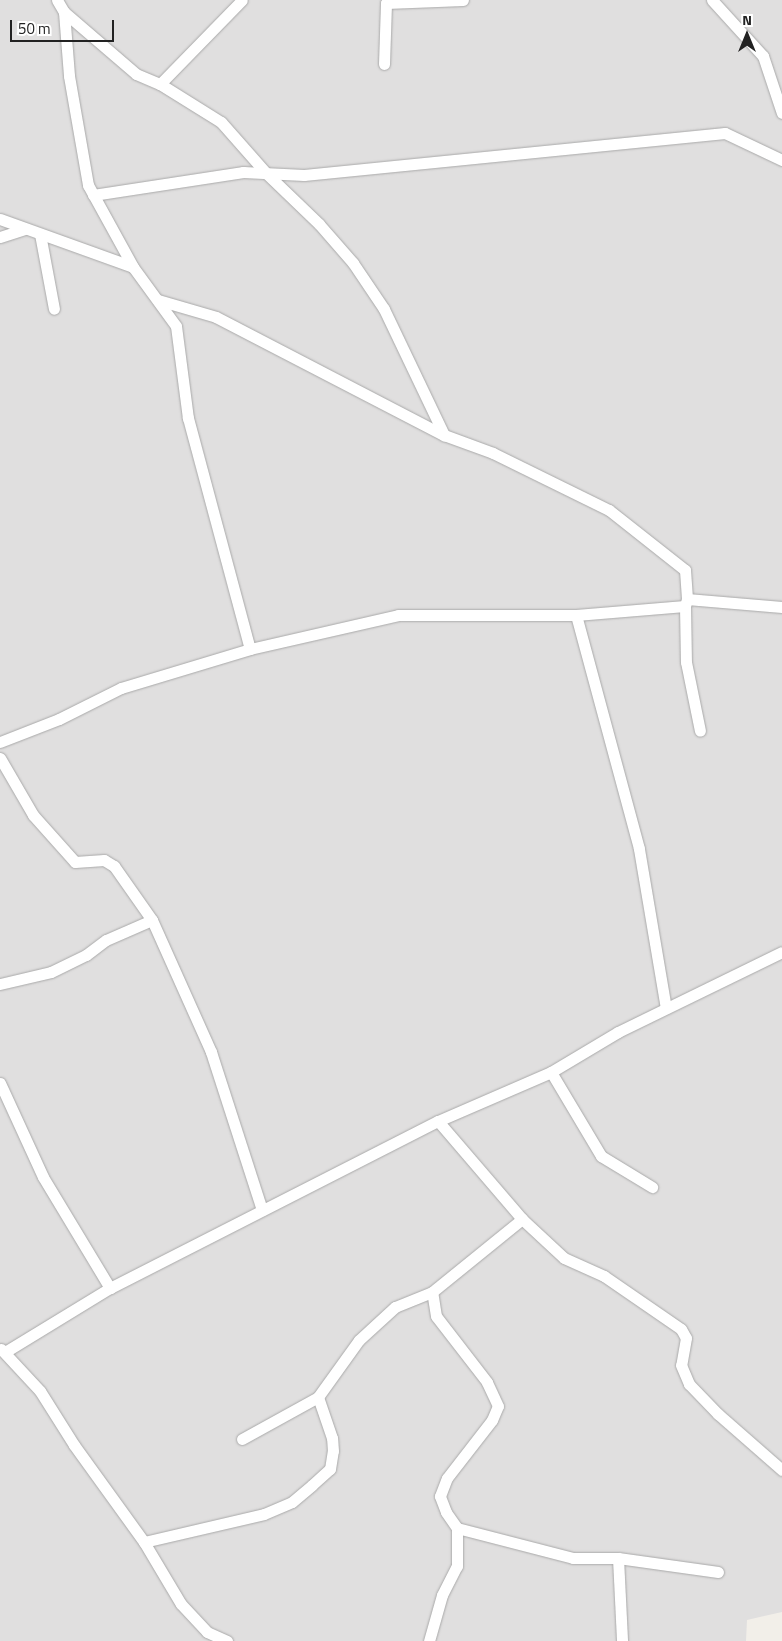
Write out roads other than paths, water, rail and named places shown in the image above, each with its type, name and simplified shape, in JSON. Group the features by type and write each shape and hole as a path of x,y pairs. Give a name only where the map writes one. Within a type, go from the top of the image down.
{"street":[{"path":"57,0 64,12 136,74 160,84 221,122 266,173 353,263 384,309 444,436"},
{"path":"160,84 242,0"},
{"path":"384,64 386,2 463,0"},
{"path":"712,0 763,56 782,113"},
{"path":"64,12 69,76 88,185 134,267 176,326 188,418 250,649"},
{"path":"93,195 243,172 304,175 459,162 725,133 782,160"},
{"path":"0,219 134,267"},
{"path":"0,237 25,229"},
{"path":"40,234 54,309"},
{"path":"158,300 216,317 444,436 493,453 609,510 685,570 686,662 700,731"},
{"path":"0,742 59,719 121,688 250,649 398,615 576,615 686,602 782,607"},
{"path":"576,615 639,849 666,1008"},
{"path":"0,758 33,815 75,862 104,860 114,866 152,920 211,1052 262,1210"},
{"path":"0,984 51,972 86,955 106,940 152,920"},
{"path":"227,1641 207,1632 180,1604 144,1542 74,1445 40,1391 3,1350 110,1288 262,1210 438,1121 551,1072 618,1032 782,952"},
{"path":"551,1072 601,1156 652,1187"},
{"path":"0,1083 43,1177 110,1288"},
{"path":"438,1121 522,1219 564,1258 604,1276 680,1328 686,1338 680,1365 689,1384 718,1414 782,1470"},
{"path":"242,1439 318,1397 359,1340 395,1307 432,1292 522,1219"},
{"path":"429,1641 442,1595 457,1566 457,1528 446,1512 440,1496 447,1478 492,1420 498,1406 487,1382 436,1316 432,1292"},
{"path":"144,1542 264,1514 292,1502 330,1469 333,1451 332,1438 318,1397"},
{"path":"457,1528 573,1558 618,1558 718,1572"},
{"path":"618,1558 622,1641"}]}
